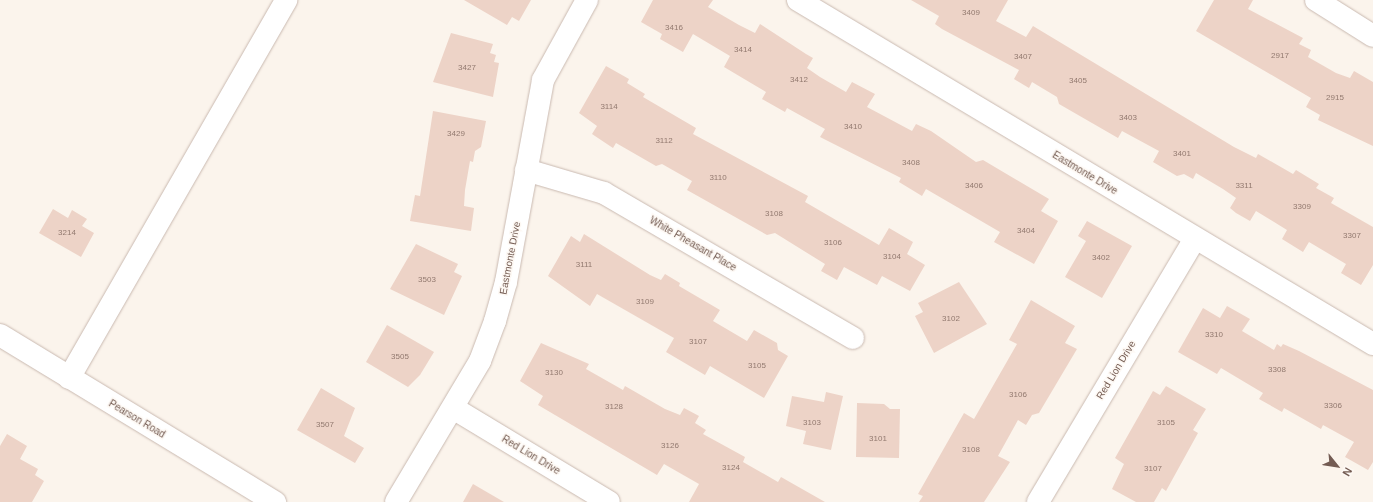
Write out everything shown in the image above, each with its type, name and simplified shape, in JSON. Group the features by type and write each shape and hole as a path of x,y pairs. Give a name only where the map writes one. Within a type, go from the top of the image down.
{"street":[{"path":"69,378 286,0"},
{"name":"Eastmonte Drive","path":"396,502 480,361 495,322 506,282 543,80 587,0"},
{"name":"Eastmonte Drive","path":"798,0 1195,239 1373,344"},
{"path":"1316,0 1373,36"},
{"name":"White Pheasant Place","path":"526,170 604,193 853,338"},
{"name":"Red Lion Drive","path":"1038,502 1195,239"},
{"name":"Pearson Road","path":"0,335 275,502"},
{"name":"Red Lion Drive","path":"453,408 609,502"}],"building":[{"path":"464,0 531,0 519,21 512,17 507,25"},
{"path":"653,0 713,0 708,7 755,33 760,24 813,58 807,68 820,77 846,92 852,82 875,94 867,107 912,131 916,124 931,131 976,162 983,160 1049,199 1041,211 1058,221 1034,264 994,242 1000,232 926,189 922,196 899,182 901,178 820,137 825,129 787,108 785,112 762,99 766,92 724,67 730,56 693,34 683,52 660,39 662,34 641,22"},
{"path":"911,0 1008,0 996,21 1026,37 1033,26 1234,147 1256,158 1258,154 1293,174 1296,170 1319,184 1316,188 1334,198 1331,203 1373,227 1373,265 1361,285 1341,273 1346,264 1309,242 1303,252 1282,239 1287,230 1256,211 1250,221 1236,213 1230,208 1236,198 1196,173 1193,179 1184,174 1177,176 1153,162 1159,151 1122,131 1118,138 1059,104 1057,97 1032,82 1029,88 1014,79 1019,70 942,29 935,24 939,16"},
{"path":"1214,0 1253,0 1248,9 1303,38 1299,44 1311,50 1308,57 1336,73 1350,78 1354,71 1373,82 1373,146 1318,120 1320,115 1306,107 1311,98 1196,31"},
{"path":"451,33 493,44 490,53 496,55 494,62 499,63 493,97 433,82"},
{"path":"606,66 629,79 627,83 645,94 643,97 696,128 693,134 808,196 805,202 879,245 889,228 913,242 907,254 925,265 910,291 882,276 877,285 844,267 837,280 821,271 825,264 775,233 767,235 687,190 692,181 662,164 656,166 616,143 613,148 592,134 597,126 579,113"},
{"path":"433,111 486,121 481,147 475,151 473,162 470,161 465,190 464,206 474,208 471,231 410,221 415,195 420,196"},
{"path":"53,209 68,218 72,210 87,219 82,226 94,233 81,257 39,233"},
{"path":"1087,221 1132,246 1102,298 1065,277 1086,241 1078,236"},
{"path":"584,234 650,275 661,280 665,274 680,283 679,286 720,310 713,321 747,341 754,330 777,343 778,350 788,356 764,398 710,366 705,375 666,352 674,338 597,294 590,306 548,276 571,236 580,242"},
{"path":"416,244 458,264 454,272 462,276 444,315 390,289"},
{"path":"959,282 987,324 934,353 915,316 923,312 918,303"},
{"path":"1031,300 1075,326 1065,343 1077,349 1039,413 1032,415 1026,425 1018,420 998,456 1010,462 984,502 919,502 923,496 918,494 964,413 974,419 1017,344 1009,340"},
{"path":"1227,306 1250,319 1242,331 1274,350 1277,344 1281,347 1283,344 1373,390 1373,462 1368,470 1345,457 1354,442 1323,425 1321,429 1284,408 1282,412 1259,399 1263,393 1221,368 1217,374 1178,352 1203,308 1220,318"},
{"path":"387,325 434,352 420,375 408,387 366,362"},
{"path":"541,343 589,364 586,369 623,390 625,386 665,409 680,415 684,408 699,416 695,423 706,430 703,434 745,457 743,462 778,482 781,477 825,502 689,502 699,484 664,464 657,475 538,405 543,396 520,381"},
{"path":"1166,386 1206,409 1193,430 1198,433 1166,491 1162,488 1154,502 1136,502 1112,489 1124,464 1115,458 1153,391 1160,395"},
{"path":"321,388 355,408 344,436 364,448 355,463 297,430"},
{"path":"826,392 843,396 831,450 803,444 806,431 786,426 792,396 824,402"},
{"path":"857,403 884,404 890,409 900,409 899,458 856,457"},
{"path":"7,434 27,446 20,459 38,469 35,475 44,481 32,502 0,502 0,446"},
{"path":"473,484 504,502 463,502"}]}
